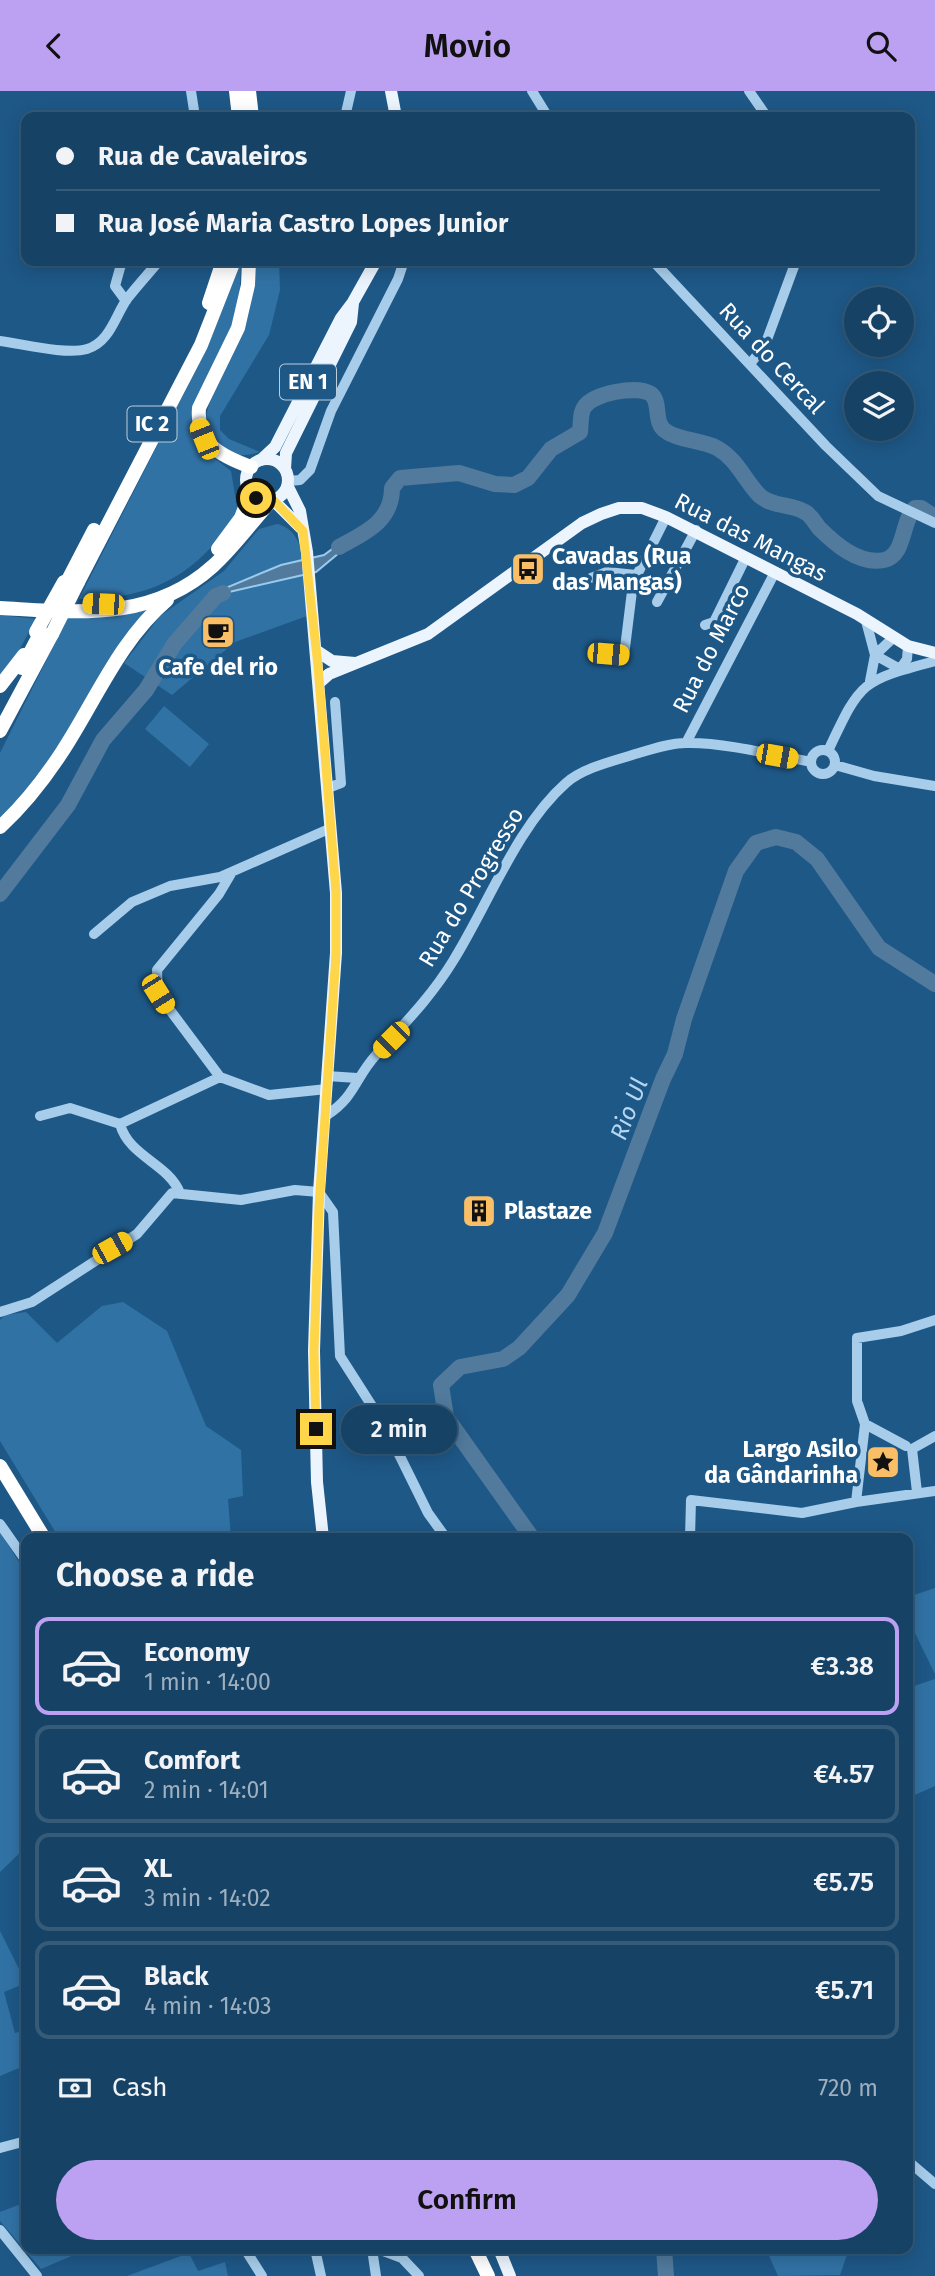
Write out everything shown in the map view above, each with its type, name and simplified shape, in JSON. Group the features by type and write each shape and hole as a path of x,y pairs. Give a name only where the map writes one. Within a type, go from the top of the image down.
{"highway":[{"path":"236,91 238,112"},
{"path":"249,91 252,112"},
{"name":"IC 2","path":"70,582 193,342 221,266"},
{"name":"IC 2","path":"70,582 201,345 232,266"},
{"path":"248,266 244,308 199,408 198,423 204,439 216,453 256,463"},
{"path":"0,599 103,604 156,592 191,575 209,559 241,518 250,493"},
{"path":"0,827 62,752 100,685 142,623 229,551 272,501"},
{"path":"0,711 70,582"},
{"path":"0,608 103,613 132,609 179,591"},
{"path":"0,686 43,633"},
{"path":"0,731 43,633"},
{"path":"0,1466 41,1533"},
{"path":"0,1482 32,1533"},
{"path":"477,2254 488,2276"},
{"path":"483,2254 494,2276"}],"main road":[{"path":"391,91 395,112"},
{"name":"EN 1","path":"256,463 275,447 341,318 373,266"},
{"name":"EN 1","path":"272,501 287,479 286,453 351,322 353,302"},
{"path":"303,531 272,501 250,493 246,480 256,463 275,460 287,479 300,511 307,552 320,682 336,893 336,954 327,1115 319,1192 314,1351 317,1482 322,1533"},
{"name":"Rua das Mangas","path":"320,682 356,663 416,640 441,626 583,523 618,509 642,507 696,530 908,646 935,653"},
{"path":"317,651 332,661 356,663"},
{"path":"501,2254 510,2276"}],"street":[{"path":"191,91 194,112"},
{"path":"346,112 351,91"},
{"path":"532,91 545,112"},
{"path":"749,91 764,112"},
{"path":"121,266 115,286 126,301"},
{"path":"0,341 86,350 99,344 126,301 155,266"},
{"path":"287,479 300,480 310,471 331,411 402,266"},
{"name":"Rua do Cercal","path":"658,266 878,496 908,513 935,523"},
{"path":"750,364 765,345 794,266"},
{"path":"596,654 624,656 627,607 636,575 667,517"},
{"path":"657,602 696,530"},
{"path":"705,625 714,622 745,559"},
{"path":"591,578 607,572 636,575"},
{"name":"Rua do Marco","path":"686,743 774,574"},
{"path":"866,621 875,655 870,681"},
{"path":"875,655 893,638"},
{"path":"900,669 907,659 908,646"},
{"path":"875,655 900,669"},
{"path":"828,751 850,705 870,681 900,669 935,661"},
{"path":"328,788 341,783 335,702"},
{"name":"Rua do Progresso","path":"327,1115 349,1098 357,1078 407,1025 437,986 480,917 528,829 541,809 568,781 607,763 662,746 686,743 811,762"},
{"path":"828,751 834,757 835,765 831,771 821,774 814,770 811,762 815,754 828,751"},
{"path":"835,765 874,776 935,786"},
{"path":"94,934 132,902 170,886 232,872 331,828"},
{"path":"232,872 219,894 157,970 158,994 220,1077 268,1095 357,1078"},
{"path":"120,1124 220,1077"},
{"path":"40,1116 70,1108 120,1124 135,1149 177,1184 180,1193"},
{"path":"0,1312 32,1302 136,1234 172,1193 241,1200 295,1190 319,1192 333,1212 340,1356 386,1428 428,1513 442,1533"},
{"path":"856,1502 865,1424 857,1401 857,1338 901,1331 935,1320"},
{"path":"865,1424 909,1448"},
{"path":"909,1448 935,1436"},
{"path":"909,1448 917,1492"},
{"path":"690,1533 691,1500 802,1513 935,1491"},
{"path":"0,1524 21,1554"},
{"path":"0,2148 21,2142"},
{"path":"913,2165 935,2183"},
{"path":"0,2230 37,2276"},
{"path":"248,2254 261,2276"},
{"path":"316,2254 321,2276"},
{"path":"375,2254 376,2276"},
{"path":"390,2254 402,2258 419,2276"}],"shaded area":[{"path":"241,266 239,311 194,412 196,434 201,448 231,471 238,513 206,553 171,579 130,594 79,599 208,346"},
{"path":"253,266 279,266 280,290 269,335 220,416 220,430 229,439 260,452 239,455 219,448 209,437 206,424 214,391 244,330 252,296"},
{"path":"277,524 288,529 301,549 306,577 307,616 235,642 172,695 124,663 160,616 224,571 259,529"},
{"path":"347,538 357,538 316,572 229,592 228,587 281,565 324,555"},
{"path":"148,609 62,744 43,770 0,817 0,753 68,617 125,614"},
{"path":"0,615 36,619 17,654 0,676"},
{"path":"164,706 209,744 190,767 145,729"},
{"path":"123,1302 167,1331 206,1426 241,1450 243,1496 228,1499 231,1533 56,1533 0,1441 0,1320 5,1315 26,1312 57,1343 102,1306"},
{"path":"0,1532 21,1565 21,1852 0,1872"},
{"path":"935,1588 935,1674 913,1629 913,1595"},
{"path":"935,1679 935,1786 913,1796 913,1686"},
{"path":"0,1931 21,1973 21,1985 4,1992 15,2033 21,2031 21,2067 0,2076"},
{"path":"21,2204 21,2246 0,2221 0,2212"},
{"path":"28,2254 76,2254 41,2269"},
{"path":"190,2254 198,2271 225,2262 228,2276 127,2276"},
{"path":"768,2254 847,2254 840,2275 778,2276"}],"waterway":[{"path":"339,547 367,531 382,518 391,500 392,488 400,478 459,473 495,484 514,485 528,478 551,449 580,432 582,411 590,401 627,390 651,394 656,402 660,424 667,432 717,448 730,458 765,500 807,513 832,540 857,556 875,561 891,557 900,545 907,521 915,508 921,508 935,517"},
{"path":"0,894 68,805 103,740 146,690 175,643 216,596 223,593"},
{"name":"Rio Ul","path":"528,1533 446,1417 441,1385 460,1367 503,1359 519,1348 568,1295 605,1233 675,1054 684,1019 736,871 756,843 776,837 796,842 817,859 879,948 935,984"},
{"name":"Rio Ul","path":"664,2254 666,2276"}],"place":[{"name":"Cavadas (Rua das Mangas)","path":"528,569"},
{"name":"Cafe del rio","path":"218,632"},
{"name":"Plastaze","path":"479,1211"},
{"name":"Largo Asilo da Gândarinha","path":"883,1462"}],"route":[{"path":"256,498 274,501 297,521 303,531 318,666 336,893 336,954 319,1207 314,1351 316,1429"}]}
